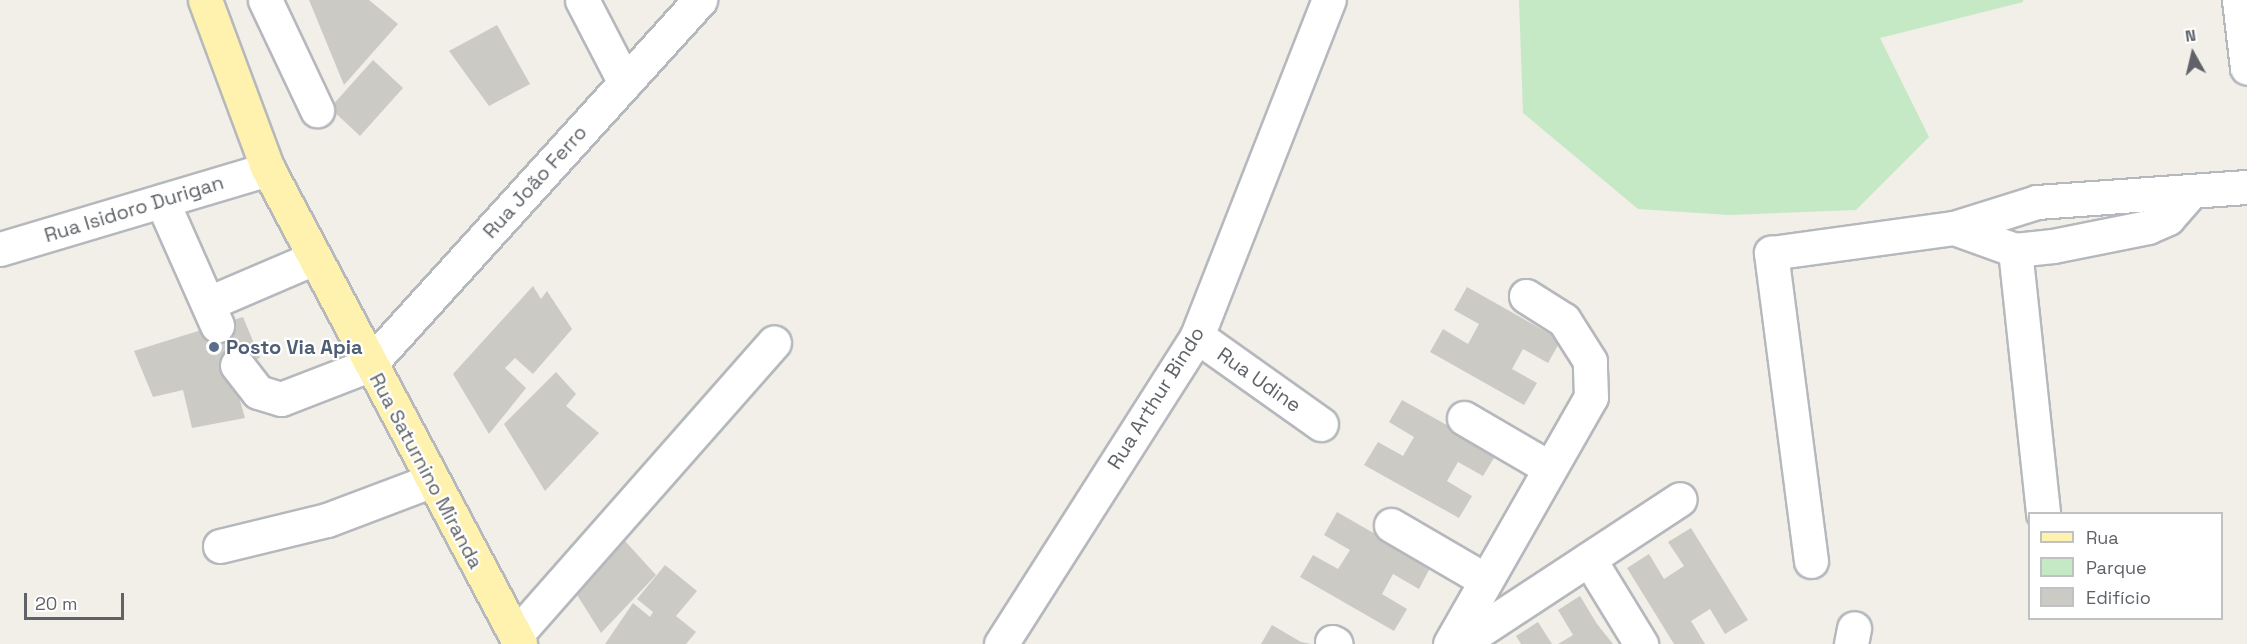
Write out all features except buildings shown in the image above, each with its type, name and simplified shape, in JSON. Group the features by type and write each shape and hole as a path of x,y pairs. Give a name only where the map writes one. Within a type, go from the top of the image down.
{"main road":[{"name":"Rua Saturnino Miranda","path":"211,4 268,169 430,481 518,640"}],"street":[{"path":"265,0 317,110"},
{"path":"582,0 625,83"},
{"name":"Rua João Ferro","path":"369,365 700,0"},
{"name":"Rua Arthur Bindo","path":"1001,644 1197,336 1329,0"},
{"path":"2239,0 2247,68"},
{"name":"Rua Isidoro Durigan","path":"0,249 268,169"},
{"path":"1811,561 1771,253 1954,228 2037,202 2134,193 2189,194 2247,187"},
{"path":"1954,228 2015,250 2148,227 2168,218 2189,194"},
{"path":"162,201 213,314 314,258"},
{"path":"2015,250 2043,512"},
{"path":"1467,640 1485,580 1548,467 1591,397 1590,361 1564,320 1526,296"},
{"name":"Rua Udine","path":"1197,336 1321,424"},
{"path":"518,640 774,342"},
{"path":"237,365 258,392 281,399 369,365"},
{"path":"1464,418 1548,467"},
{"path":"220,546 327,520 430,481"},
{"path":"1467,640 1680,499"},
{"path":"1391,525 1485,580"},
{"path":"1589,559 1641,644"}],"green space":[{"path":"1519,0 2023,0 2023,2 1880,38 1929,137 1856,210 1729,215 1638,209 1523,113"}],"tunnel":[{"path":"217,325 237,365"}],"place":[{"name":"Posto Via Apia","path":"214,347"}]}
